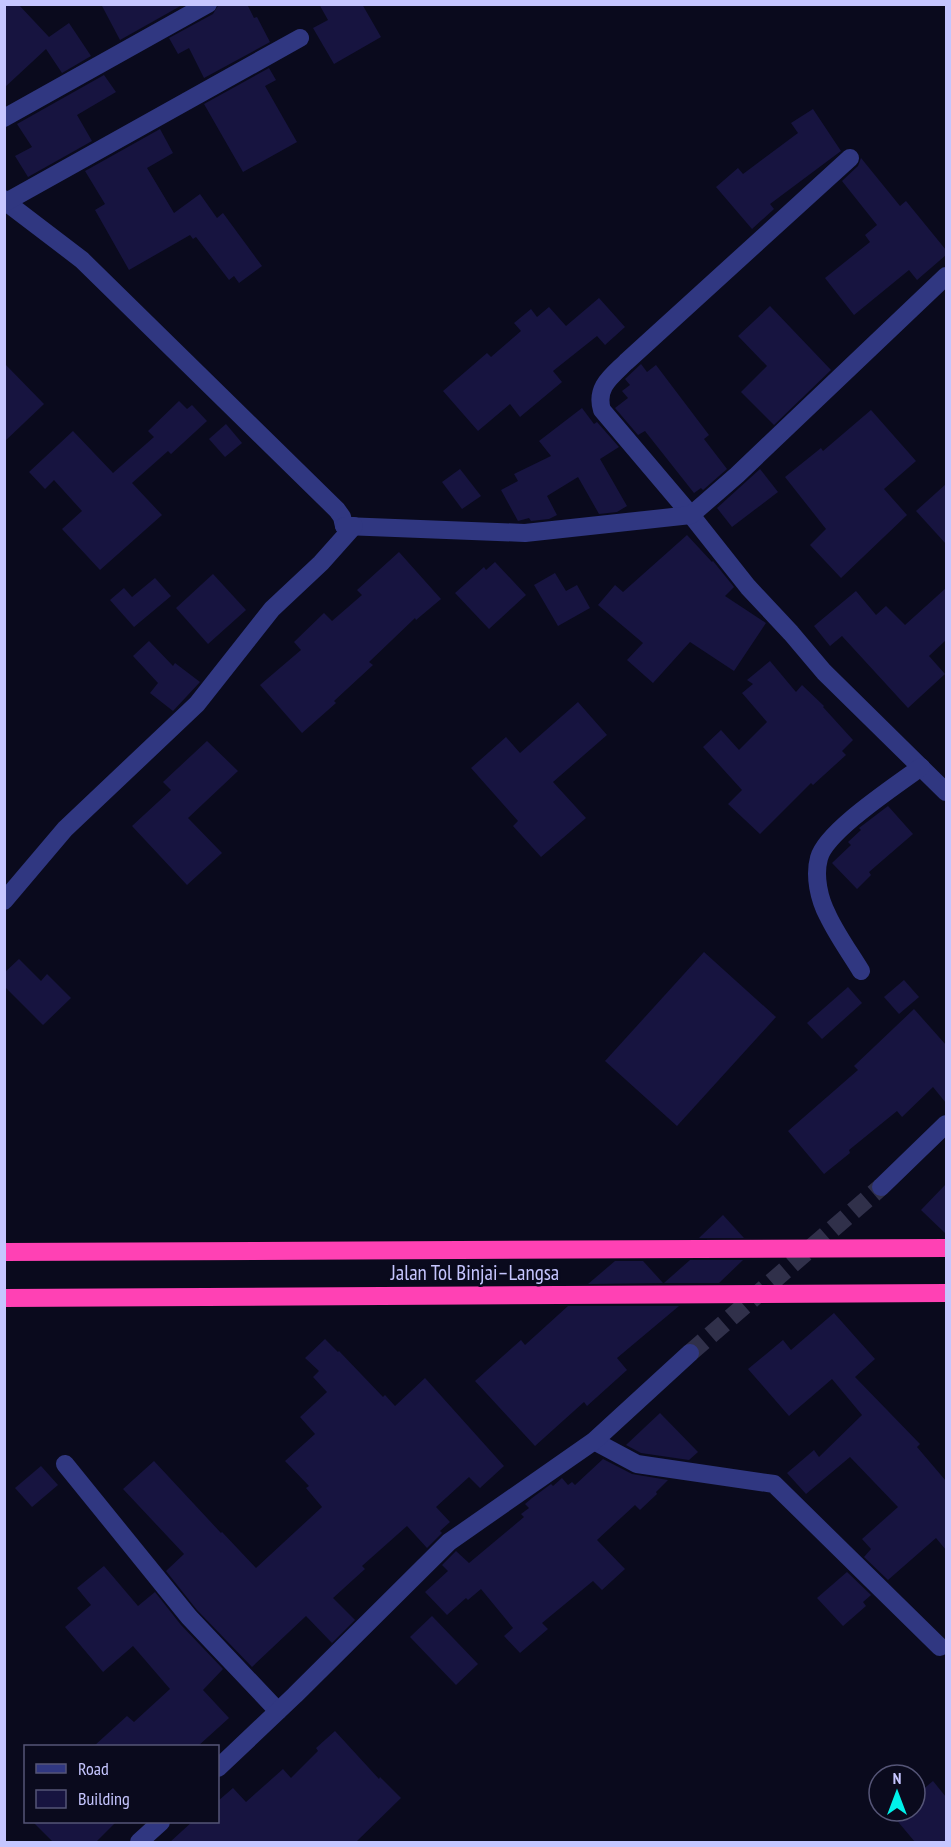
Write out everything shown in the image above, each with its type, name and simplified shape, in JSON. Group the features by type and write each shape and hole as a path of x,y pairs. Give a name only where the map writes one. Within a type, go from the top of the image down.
{"highway":[{"name":"Jalan Tol Binjai–Langsa","path":"4,1252 946,1248"},
{"name":"Jalan Tol Binjai–Langsa","path":"4,1298 946,1293"}],"street":[{"path":"4,118 208,4"},
{"path":"300,38 5,200 82,260 337,510 344,526"},
{"path":"849,158 626,362 601,389 600,403 602,410 748,586 824,672 946,792"},
{"path":"344,526 525,533 691,515 737,475 946,276"},
{"path":"4,901 65,829 197,704 272,609 321,563 354,526 344,526"},
{"path":"861,971 827,915 816,878 819,856 828,842 846,824 921,767"},
{"path":"881,1187 946,1124"},
{"path":"219,1767 449,1542 594,1441 690,1353"},
{"path":"594,1441 637,1464 774,1484 940,1647"},
{"path":"65,1464 175,1600 278,1711"},
{"path":"139,1842 159,1823"}],"building":[{"path":"4,4 18,4 49,37 69,23 91,56 62,73 46,49 4,88"},
{"path":"101,4 184,4 120,40"},
{"path":"219,4 247,4 254,18 257,17 270,42 204,78 189,48 178,54 169,38 213,14"},
{"path":"319,4 362,4 381,37 334,64 313,28 328,20"},
{"path":"269,68 276,80 265,86 297,142 243,172 204,104"},
{"path":"104,75 116,92 77,115 92,141 28,177 15,156 32,147 17,124"},
{"path":"813,109 841,151 770,204 774,209 752,229 716,187 738,168 743,174 798,133 791,123"},
{"path":"160,129 173,153 147,168 174,213 200,194 217,218 223,213 262,266 239,283 234,276 229,280 196,237 193,239 190,235 129,270 95,210 105,204 85,171"},
{"path":"861,158 900,206 906,201 946,250 946,255 917,280 909,270 854,315 825,278 870,242 865,235 877,225 842,181 858,166"},
{"path":"599,298 625,327 605,345 597,336 553,371 562,382 520,417 510,404 478,431 443,391 487,353 491,357 521,331 514,323 531,309 537,317 549,307 566,326"},
{"path":"770,306 831,370 774,425 741,392 767,366 738,336"},
{"path":"4,363 44,404 4,442"},
{"path":"641,364 647,372 656,365 709,435 704,439 727,469 703,490 701,488 694,493 645,431 638,435 615,408 628,398 622,391 630,385 625,379"},
{"path":"179,401 187,409 192,405 207,421 171,454 168,451 132,483 162,515 100,570 62,529 82,511 54,480 45,489 29,472 73,431 113,473 154,437 148,431"},
{"path":"582,408 594,424 597,422 619,447 600,459 627,506 617,512 599,514 578,477 547,496 557,515 549,519 531,521 529,518 518,521 501,490 518,481 514,474 551,456 539,441"},
{"path":"871,410 916,461 884,489 907,515 841,578 810,545 826,529 785,477 821,448 823,451"},
{"path":"226,424 242,443 225,457 209,439"},
{"path":"460,469 481,496 462,509 442,482"},
{"path":"760,469 778,492 732,527 717,508"},
{"path":"946,484 946,544 916,511"},
{"path":"687,535 713,561 734,587 725,596 766,623 734,671 690,642 653,683 627,660 643,643 598,605 615,585 623,592"},
{"path":"399,552 441,599 416,620 415,618 369,662 373,665 334,701 336,703 302,733 260,685 301,650 294,642 324,613 332,621 362,595 357,590"},
{"path":"495,562 526,595 489,629 455,593 484,567 486,570"},
{"path":"555,573 566,591 577,585 590,608 558,626 534,585"},
{"path":"213,574 246,610 208,644 176,608"},
{"path":"155,578 171,596 134,627 110,600 124,588 132,597"},
{"path":"946,588 946,640 929,656 945,674 908,708 842,636 830,646 814,626 856,591 876,615 886,606 905,625"},
{"path":"149,641 173,666 175,663 200,682 173,711 150,693 158,683 133,656"},
{"path":"770,661 796,692 802,685 824,706 853,740 842,751 846,755 813,785 811,783 760,834 728,804 742,790 703,747 721,730 739,750 767,722 742,693 753,684 747,680"},
{"path":"578,702 607,735 553,782 586,818 541,857 513,826 518,821 471,768 506,737 520,753"},
{"path":"207,741 238,771 188,818 222,853 187,885 132,826 171,790 163,782"},
{"path":"888,806 913,834 869,872 871,875 857,889 832,863 851,845 848,842 861,830 859,828"},
{"path":"704,952 776,1017 677,1126 605,1061"},
{"path":"19,959 41,981 47,974 71,998 43,1025 4,986 4,973"},
{"path":"904,980 919,997 899,1014 884,997"},
{"path":"848,987 862,1003 822,1039 807,1023"},
{"path":"914,1009 946,1045 946,1103 933,1087 902,1117 897,1111 849,1150 850,1153 824,1174 788,1131 858,1070 854,1066"},
{"path":"946,1184 946,1234 921,1210"},
{"path":"723,1215 744,1238 699,1238"},
{"path":"690,1260 743,1260 719,1283 664,1283"},
{"path":"615,1261 643,1261 663,1283 588,1284"},
{"path":"568,1306 679,1306 617,1358 627,1370 587,1406 584,1402 535,1446 475,1381 521,1340 525,1345"},
{"path":"834,1313 875,1359 855,1377 920,1444 917,1447 946,1481 946,1550 936,1538 888,1580 864,1557 871,1549 862,1539 898,1507 850,1457 806,1494 787,1473 814,1450 819,1457 862,1415 832,1379 789,1416 748,1369 783,1340 791,1350"},
{"path":"325,1339 395,1406 425,1378 504,1466 480,1488 469,1477 436,1507 450,1522 427,1548 407,1526 362,1566 365,1569 333,1598 355,1620 332,1643 306,1616 252,1667 197,1610 166,1571 184,1554 123,1489 154,1461 256,1568 322,1507 306,1488 309,1486 285,1461 315,1434 300,1417 327,1392 313,1377 319,1371 305,1358"},
{"path":"660,1413 698,1452 689,1460 641,1453 626,1445"},
{"path":"603,1459 632,1474 668,1480 640,1510 635,1505 597,1540 625,1569 602,1590 593,1581 542,1623 548,1629 520,1653 504,1636 513,1628 481,1589 468,1600 466,1598 447,1615 425,1592 448,1571 442,1565 456,1551 469,1563 524,1517 521,1514 529,1508 525,1504 532,1498 562,1478 568,1485 572,1482 575,1485"},
{"path":"41,1466 58,1485 32,1507 15,1488"},
{"path":"104,1566 138,1606 155,1592 181,1625 223,1669 203,1690 229,1718 199,1745 95,1745 127,1716 134,1722 170,1689 133,1646 103,1672 65,1627 91,1605 77,1588"},
{"path":"847,1572 871,1595 863,1602 866,1606 843,1626 817,1598"},
{"path":"432,1616 478,1664 456,1685 410,1637"},
{"path":"335,1731 379,1779 380,1777 401,1798 356,1842 170,1842 191,1823 219,1823 219,1800 233,1788 246,1802 283,1769 291,1778 318,1751 316,1748"},
{"path":"933,1781 946,1797 946,1842 915,1842 899,1823 927,1823 927,1786"},
{"path":"34,1823 115,1823 96,1842 53,1842"}],"tunnel":[{"path":"690,1353 881,1187"}]}
